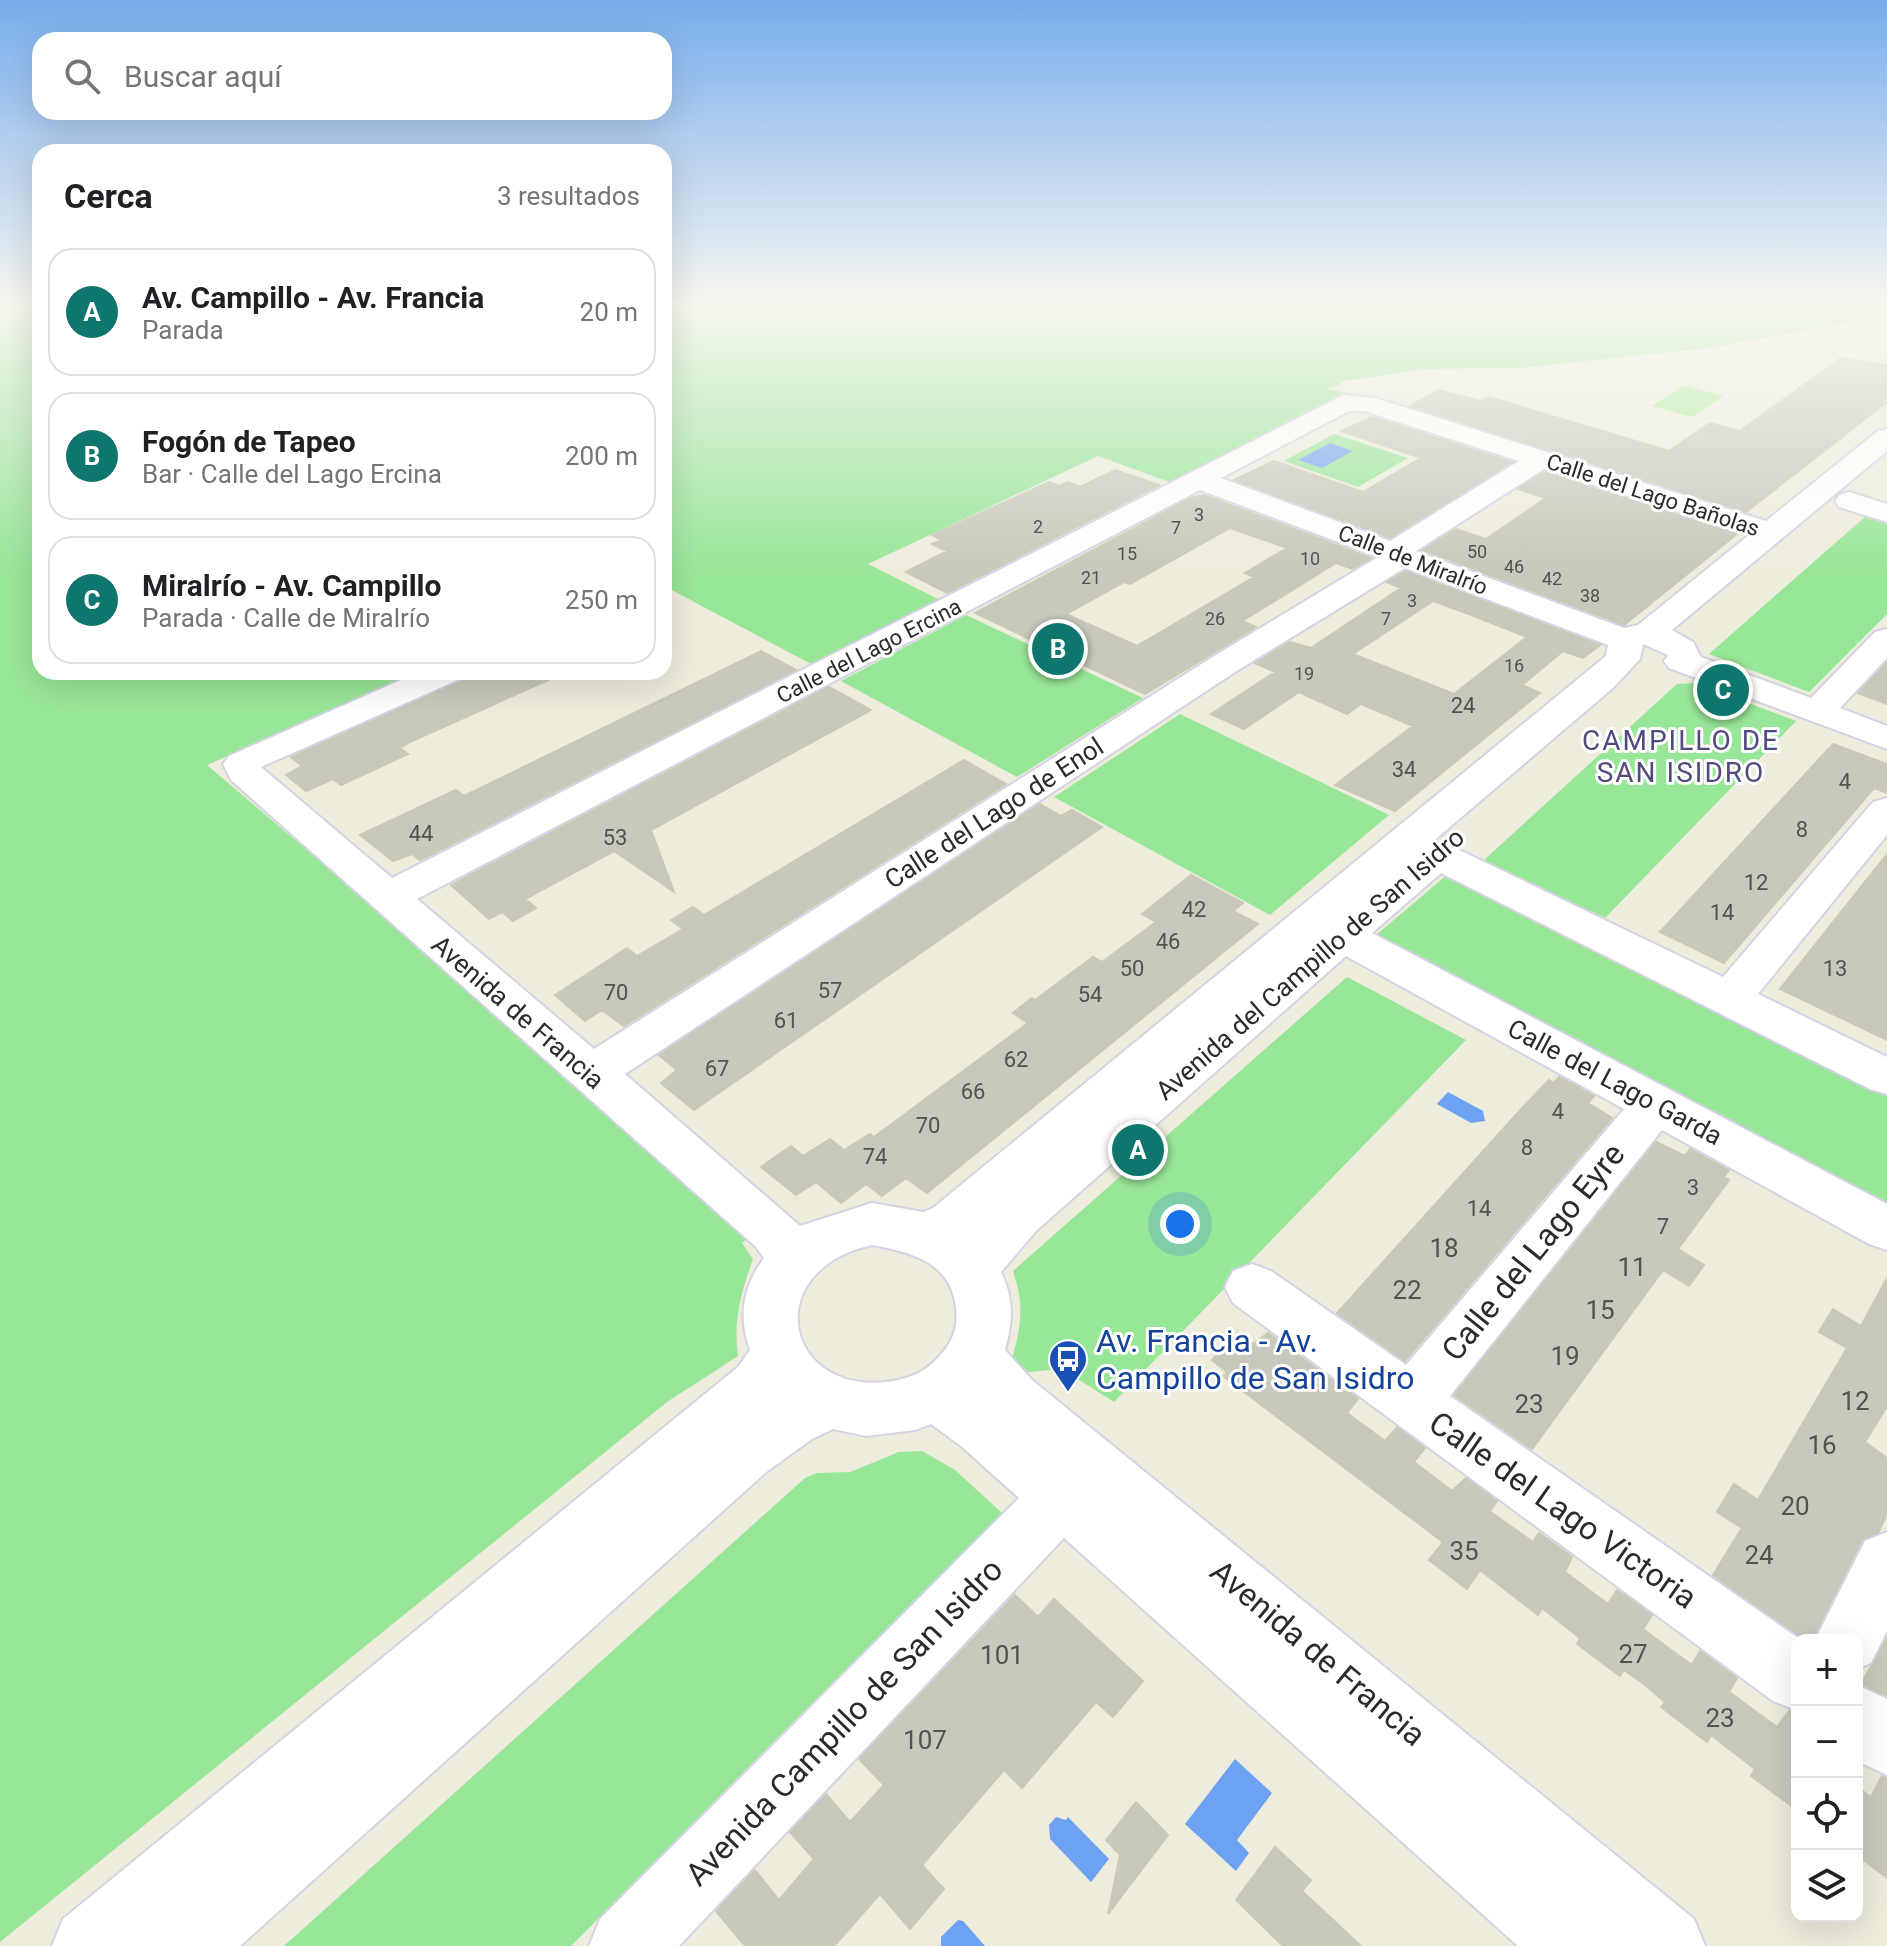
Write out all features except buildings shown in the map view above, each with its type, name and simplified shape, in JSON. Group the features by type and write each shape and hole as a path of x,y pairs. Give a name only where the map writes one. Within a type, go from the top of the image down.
{"street":[{"name":"Calle del Lago Bañolas","path":"1351,402 1366,403 1772,533"},
{"name":"Calle del Lago Ercina","path":"386,898 1351,402"},
{"name":"Avenida del Campillo de San Isidro","path":"974,1270 986,1249 1018,1216 1437,855 1660,648 1772,533 1887,437"},
{"name":"Calle del Lago de Enol","path":"590,1074 1541,459"},
{"path":"1721,611 1887,468"},
{"name":"Calle de Miralrío","path":"1197,479 1660,648 1887,738"},
{"path":"1849,501 1887,513"},
{"path":"1817,712 1887,639"},
{"name":"Avenida del Campillo de San Isidro","path":"928,1233 951,1223 1602,680 1660,648"},
{"name":"Avenida de Francia","path":"430,680 242,764 244,772 774,1231 795,1258"},
{"path":"1729,1000 1887,810"},
{"path":"1437,855 1887,1077"},
{"name":"Calle del Lago Garda","path":"1343,936 1887,1229"},
{"name":"Calle del Lago Eyre","path":"1411,1401 1656,1104"},
{"path":"872,1224 901,1225 928,1233 955,1249 974,1270 985,1296 986,1325 956,1374 902,1407 864,1410 829,1402 807,1390 778,1356 770,1337 769,1315 777,1285 795,1258 817,1241 843,1230 872,1224"},
{"name":"Calle del Lago Victoria","path":"1252,1287 1791,1673"},
{"path":"90,1946 758,1385 778,1356"},
{"name":"Avenida de Francia","path":"1553,1939 982,1427 956,1374 988,1373 1012,1398 1667,1946"},
{"path":"184,1946 744,1454 791,1420 829,1402"},
{"name":"Avenida Campillo de San Isidro","path":"627,1946 1061,1498"},
{"path":"1851,1634 1887,1563"},
{"path":"1863,1723 1887,1741"}],"green space":[{"path":"0,393 32,393 32,680 403,680 207,765 707,1190 751,1235 742,1243 753,1259 739,1307 738,1356 667,1402 0,1942"},
{"path":"672,393 1352,394 1172,483 1098,456 868,564 942,601 813,665 672,590"},
{"path":"1672,393 1712,393 1723,396 1692,417 1652,406"},
{"path":"1334,434 1408,458 1358,487 1284,461"},
{"path":"1866,516 1887,522 1887,614 1809,692 1709,654"},
{"path":"966,615 1143,698 1017,777 841,681"},
{"path":"1696,683 1796,721 1605,918 1484,860 1677,684"},
{"path":"1180,714 1389,815 1270,915 1054,797"},
{"path":"1448,874 1887,1089 1887,1220 1369,941"},
{"path":"1347,977 1466,1040 1114,1402 1062,1369 1028,1372 1012,1358 1020,1314 1013,1271"},
{"path":"922,1451 955,1470 1002,1513 571,1946 284,1946 805,1478 817,1473 850,1472 899,1452"}],"water":[{"path":"1330,443 1353,451 1322,468 1298,460"},
{"path":"1448,1092 1483,1111 1485,1121 1471,1123 1437,1104"},
{"path":"1235,1759 1272,1793 1237,1840 1249,1853 1236,1871 1185,1824"},
{"path":"1056,1817 1066,1820 1068,1817 1109,1859 1091,1882 1050,1839 1049,1825"},
{"path":"958,1920 963,1921 985,1946 941,1946 941,1937"}],"place":[{"name":"Fogón de Tapeo","path":"1058,649"},
{"name":"Miralrío - Av. Campillo","path":"1723,690"},
{"name":"Av. Campillo - Av. Francia","path":"1138,1150"},
{"name":"Av. Francia - Av. Campillo de San Isidro","path":"1068,1393"}],"district":[{"name":"CAMPILLO DE SAN ISIDRO","path":"1681,756"}]}
